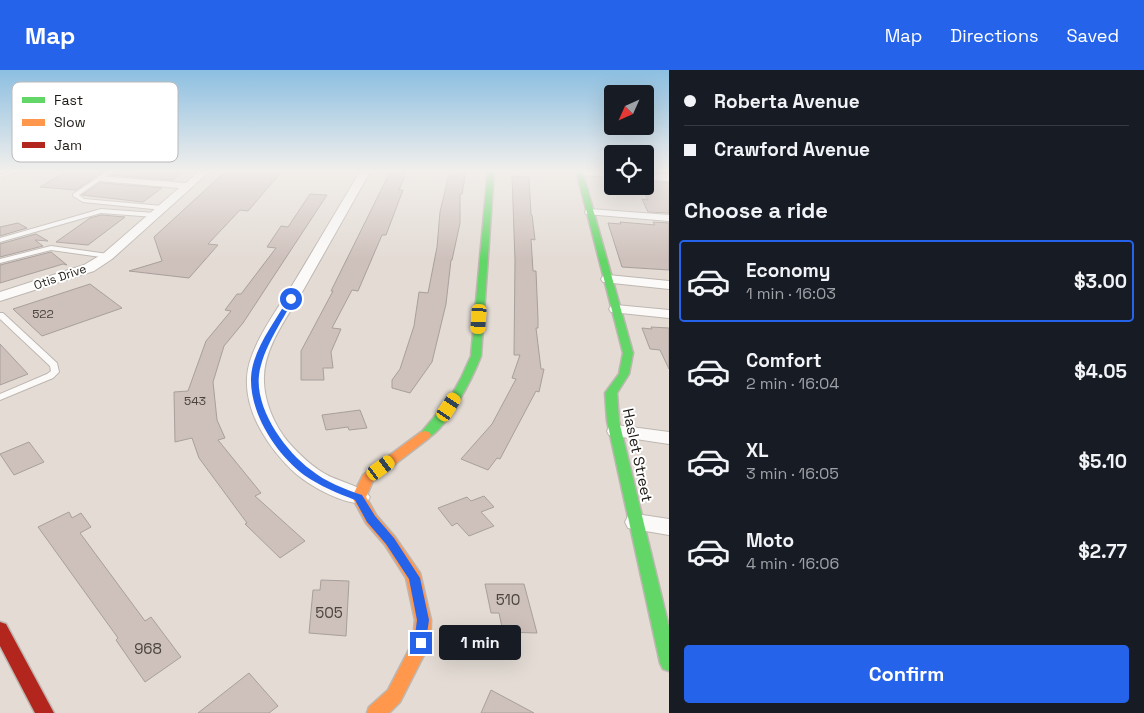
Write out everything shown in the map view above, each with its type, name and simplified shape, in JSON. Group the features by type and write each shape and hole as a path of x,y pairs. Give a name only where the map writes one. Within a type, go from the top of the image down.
{"street":[{"name":"Otis Drive","path":"0,297 82,270 108,256 172,200"},
{"path":"348,200 272,331 262,352 255,377 258,398 265,421 285,451 307,472 334,488 359,498 371,519 390,541 414,578 423,620 421,643 394,696 376,713"},
{"path":"359,498 368,478 421,438 438,422 469,376 476,356 489,200"},
{"name":"Haslet Street","path":"587,200 628,353 624,374 611,393 616,431 669,663"},
{"path":"590,212 669,218"},
{"path":"608,278 669,284"},
{"path":"616,309 669,314"},
{"path":"616,431 669,438"},
{"path":"636,522 669,527"},
{"path":"0,629 46,713"}],"lane":[{"path":"83,200 159,212"},
{"path":"0,240 101,211 159,212"},
{"path":"0,261 51,248 108,256"},
{"path":"0,315 54,366 55,372 50,376 0,397"}],"building":[{"path":"126,200 146,200 143,202"},
{"path":"194,200 257,200 248,211 240,210 208,244 218,245 189,278 129,271 162,261 154,237"},
{"path":"306,200 324,200 243,323 224,346 213,382 217,420 225,438 218,440 261,493 255,496 305,541 280,558 245,524 247,523 199,458 192,438 175,442 174,392 188,391 206,341 231,311 225,310 237,294 241,294 276,248 267,247 281,226 288,227"},
{"path":"376,200 399,200 386,235 382,235 358,291 352,290 332,328 341,329 331,352 333,368 323,368 324,380 301,380 301,351 333,291 331,291"},
{"path":"443,200 460,200 460,223 451,260 446,304 432,362 410,393 392,388 392,380 400,369 414,326 419,292 428,293 437,247"},
{"path":"513,200 530,200 535,240 531,239 533,271 536,271 538,328 536,328 541,369 544,369 539,392 536,391 500,459 497,458 488,470 461,459 492,424 516,379 512,378 520,355 514,355 515,260"},
{"path":"642,200 669,200 669,213 648,212"},
{"path":"101,215 125,217 88,245 56,242 90,218"},
{"path":"620,222 655,225 653,222 669,223 669,270 622,267 608,223 621,224"},
{"path":"18,223 27,228 0,236 0,227"},
{"path":"36,234 48,241 35,240 43,246 0,257 0,244"},
{"path":"51,252 67,265 63,264 0,283 0,265"},
{"path":"90,284 122,308 42,336 13,309"},
{"path":"651,327 669,328 669,369 660,350 650,349 642,328 652,329"},
{"path":"0,344 28,374 0,385"},
{"path":"360,410 367,428 349,430 348,427 326,430 322,415"},
{"path":"29,442 44,462 14,475 0,454"},
{"path":"484,496 494,507 481,512 494,526 469,536 457,523 452,526 438,508 467,497 471,501"},
{"path":"69,512 72,518 81,513 91,527 80,533 145,621 151,617 181,657 145,682 116,640 118,638 38,527"},
{"path":"321,580 349,581 346,636 309,633 313,590 320,590"},
{"path":"485,584 524,584 537,633 503,632 499,613 491,613"},
{"path":"249,673 278,706 269,713 198,713"},
{"path":"491,690 534,713 481,713"}],"traffic: fast":[{"path":"425,435 441,418 455,398 467,378 476,356 489,200"},
{"path":"587,200 628,353 624,374 611,393 613,421 669,663"}],"traffic: slow":[{"path":"376,713 394,696 421,643 423,620 414,577 390,541 371,519 359,497 368,478 425,435"}],"traffic: jam":[{"path":"0,629 45,713"}],"route":[{"path":"291,299 262,352 255,377 258,398 265,421 285,451 307,472 334,488 359,498 371,519 390,541 414,578 423,620 421,643"}]}
